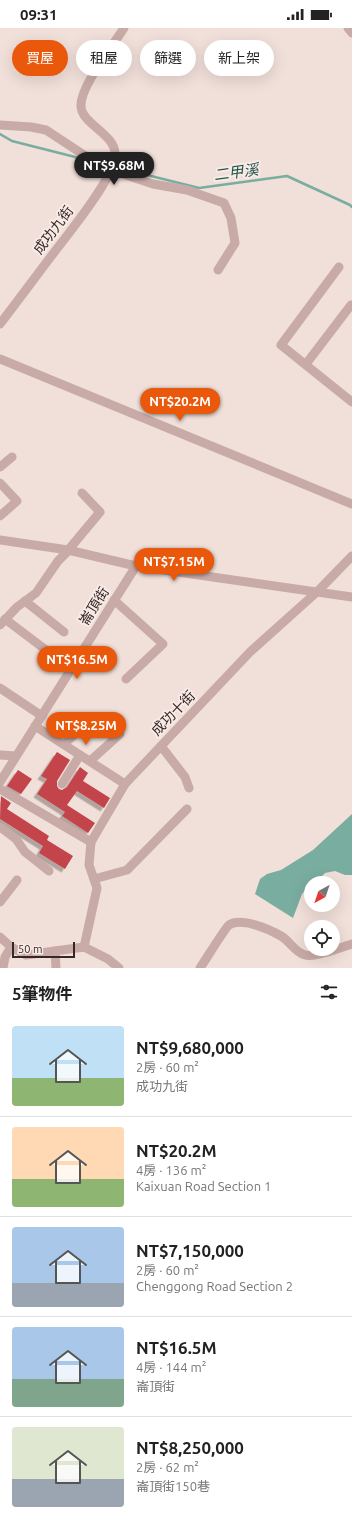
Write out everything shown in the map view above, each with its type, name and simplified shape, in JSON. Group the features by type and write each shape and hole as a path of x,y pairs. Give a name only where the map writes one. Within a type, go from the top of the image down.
{"street":[{"name":"成功九街","path":"0,324 90,205 111,170 116,156 112,144 82,113 81,105 92,76 124,28"},
{"path":"348,28 352,33"},
{"path":"0,125 31,127 46,130 84,155 111,170 153,184 187,190 224,203 231,218 235,242 218,270"},
{"path":"339,267 281,345 352,402"},
{"path":"306,364 351,304"},
{"path":"0,359 352,504"},
{"path":"0,467 12,457"},
{"path":"0,483 17,501 0,516"},
{"path":"46,650 3,622 17,607 36,593 58,560 100,512 82,493"},
{"path":"0,540 68,550 136,566 352,597"},
{"name":"成功十街","path":"84,947 97,888 89,865 91,842 125,784 250,652 318,592 352,556"},
{"name":"崙頂街","path":"0,782 136,566"},
{"path":"114,600 163,644 126,679"},
{"path":"26,601 64,632"},
{"path":"0,688 42,716"},
{"path":"64,744 90,721"},
{"path":"35,726 125,784"},
{"path":"90,761 120,734"},
{"path":"161,746 185,777 189,788"},
{"path":"0,755 16,756"},
{"path":"62,784 80,755"},
{"path":"0,789 91,842"},
{"path":"94,879 127,870 187,809"},
{"path":"0,827 16,839 25,852 50,871"},
{"path":"0,902 17,880"},
{"path":"200,968 229,925 241,921 248,922 282,936 294,949 304,955 311,955 352,944"},
{"path":"0,937 11,947 26,955 84,947 108,959 119,968"},
{"path":"3,968 5,957 11,947"},
{"path":"55,951 56,968"}],"water":[{"path":"352,814 352,875 345,875 335,871 325,873 322,876 304,876 304,892 293,918 255,894 260,879 267,874 281,870 313,850"}],"building":[{"path":"57,752 70,760 57,781 57,786 59,789 62,790 67,787 80,767 88,773 83,781 110,798 104,808 77,791 67,805 95,823 88,833 62,816 65,812 37,794 47,779 41,776"},
{"path":"18,770 32,779 21,794 7,786"},
{"path":"1,796 11,803 7,809 49,836 47,840 73,856 65,869 39,853 43,846 0,819"}],"waterway":[{"name":"二甲溪","path":"0,134 12,141 83,159"},
{"name":"二甲溪","path":"119,168 199,188 287,176 352,207"}]}
